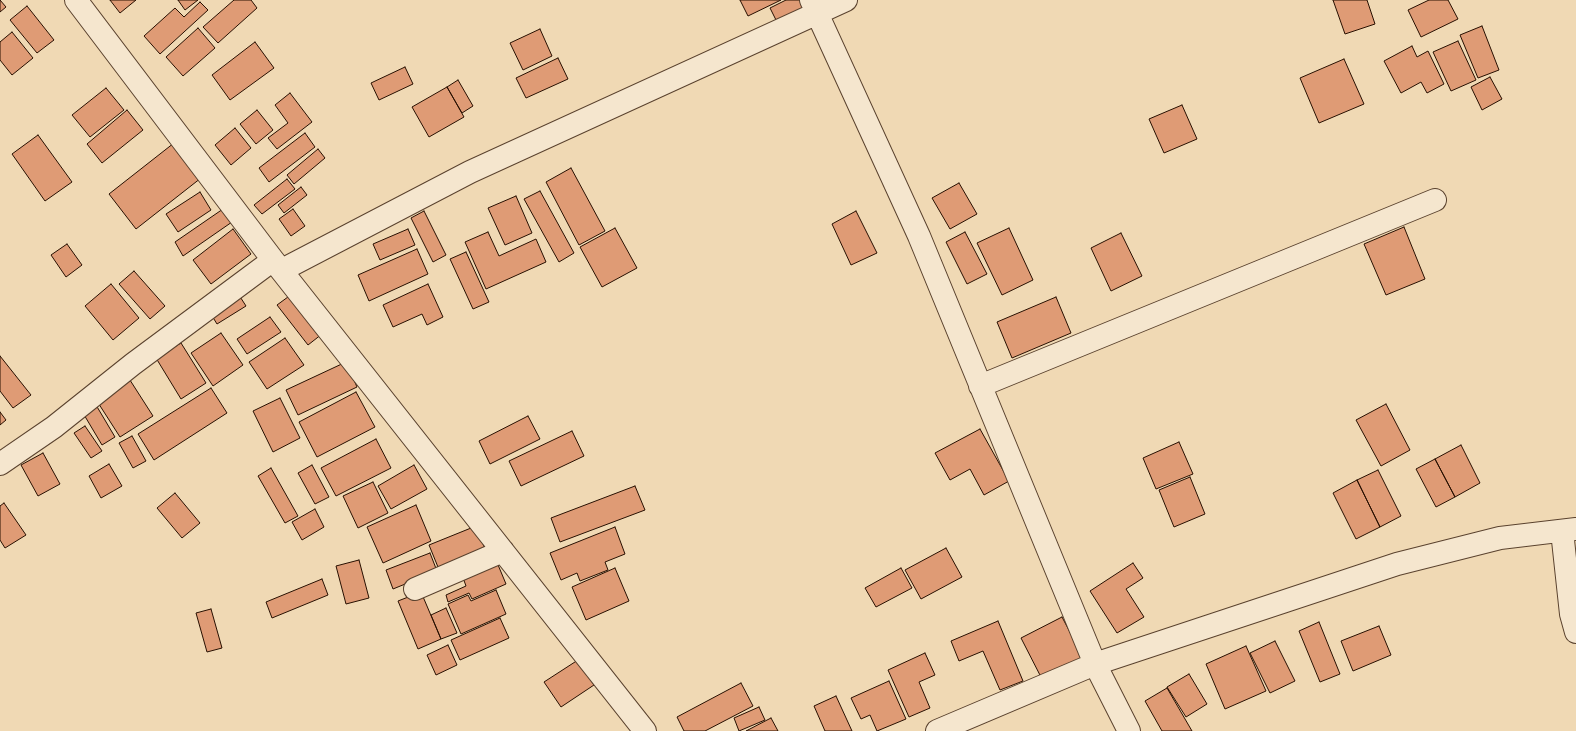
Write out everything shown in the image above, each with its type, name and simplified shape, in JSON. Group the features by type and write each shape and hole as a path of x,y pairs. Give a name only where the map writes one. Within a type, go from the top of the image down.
{"street":[{"path":"76,0 278,265 645,731"},
{"path":"0,464 54,427 139,360 278,265 815,6 846,0"},
{"path":"815,6 919,236 1095,664 1129,731"},
{"path":"980,386 1435,200"},
{"path":"937,731 1095,664 1397,564 1500,538 1569,530 1571,614 1576,632"},
{"path":"414,589 503,551"}],"building":[{"path":"0,0 6,7 0,12"},
{"path":"110,0 136,0 120,13"},
{"path":"178,0 198,0 185,10"},
{"path":"234,0 251,0 257,8 218,43 203,27"},
{"path":"740,0 781,0 748,16"},
{"path":"786,0 804,0 807,7 777,22 770,8"},
{"path":"1333,0 1367,0 1375,24 1345,34"},
{"path":"1429,0 1448,0 1458,19 1421,37 1408,10"},
{"path":"200,2 208,10 160,54 144,36 175,8 184,17"},
{"path":"27,6 54,40 37,53 10,20"},
{"path":"1482,26 1499,70 1478,78 1460,35"},
{"path":"198,28 215,48 183,76 166,57"},
{"path":"540,29 552,56 523,70 510,43"},
{"path":"12,32 33,58 12,75 0,60 0,42"},
{"path":"1458,41 1476,80 1451,91 1433,52"},
{"path":"255,42 274,68 230,100 212,75"},
{"path":"1412,46 1417,57 1428,51 1444,84 1427,93 1421,82 1401,93 1384,61"},
{"path":"558,58 568,79 526,98 516,78"},
{"path":"1344,59 1364,104 1319,123 1300,78"},
{"path":"405,67 413,84 379,100 371,83"},
{"path":"1490,77 1502,99 1482,110 1471,87"},
{"path":"458,80 473,106 462,113 447,87"},
{"path":"447,87 464,117 429,137 412,107"},
{"path":"106,88 124,110 90,137 72,115"},
{"path":"290,93 312,122 277,149 268,138 288,123 275,105"},
{"path":"1182,105 1197,139 1164,153 1149,119"},
{"path":"127,110 143,130 102,163 87,144"},
{"path":"257,110 273,130 256,144 240,124"},
{"path":"235,128 251,148 231,165 215,145"},
{"path":"305,133 315,147 269,182 259,168"},
{"path":"38,135 72,182 45,201 12,154"},
{"path":"174,143 201,178 136,229 109,194"},
{"path":"318,149 325,158 294,184 287,175"},
{"path":"571,168 605,231 579,245 546,182"},
{"path":"287,179 295,189 262,214 254,205"},
{"path":"959,183 977,214 950,229 932,198"},
{"path":"301,187 307,195 284,213 278,205"},
{"path":"540,191 574,253 559,262 524,199"},
{"path":"200,192 211,210 178,232 166,214"},
{"path":"516,196 532,233 505,245 488,208"},
{"path":"223,209 232,222 183,256 175,242"},
{"path":"293,209 305,226 291,236 279,219"},
{"path":"424,211 446,255 433,262 411,218"},
{"path":"856,211 877,253 851,265 832,224"},
{"path":"1404,227 1425,279 1386,295 1364,244"},
{"path":"615,228 637,268 602,287 580,247"},
{"path":"1009,228 1033,280 1002,295 977,243"},
{"path":"233,229 251,254 211,284 193,260"},
{"path":"408,229 415,245 380,260 373,244"},
{"path":"488,232 499,256 536,239 546,262 486,289 465,242"},
{"path":"965,232 987,274 967,284 946,242"},
{"path":"1121,233 1142,276 1111,291 1091,248"},
{"path":"67,244 82,265 66,277 51,255"},
{"path":"417,249 428,274 369,301 358,275"},
{"path":"466,252 489,302 473,309 450,259"},
{"path":"134,271 165,306 150,319 119,284"},
{"path":"111,284 139,318 113,340 85,306"},
{"path":"428,284 443,317 427,325 422,314 393,327 383,305"},
{"path":"237,292 246,306 217,324 209,311"},
{"path":"292,294 322,334 308,345 277,305"},
{"path":"1056,297 1071,333 1012,358 997,322"},
{"path":"270,317 281,332 247,354 237,339"},
{"path":"221,333 243,365 213,386 191,353"},
{"path":"285,338 304,365 267,389 249,362"},
{"path":"181,343 206,383 181,399 156,358"},
{"path":"0,356 31,395 13,408 0,391"},
{"path":"346,362 357,387 298,415 286,390"},
{"path":"128,377 153,416 120,437 95,398"},
{"path":"211,388 227,413 154,460 138,434"},
{"path":"356,392 375,427 317,457 299,422"},
{"path":"280,398 300,438 273,452 253,411"},
{"path":"93,400 115,437 102,445 80,408"},
{"path":"1386,404 1410,450 1381,466 1356,420"},
{"path":"0,412 6,420 0,425"},
{"path":"528,416 540,439 490,464 479,441"},
{"path":"85,426 102,451 91,458 74,433"},
{"path":"980,429 1009,481 984,495 970,469 950,480 935,453"},
{"path":"572,431 584,456 521,486 509,461"},
{"path":"132,436 146,461 133,468 119,443"},
{"path":"376,439 391,468 336,496 321,468"},
{"path":"1179,442 1193,474 1156,489 1143,458"},
{"path":"1461,445 1480,483 1455,497 1435,459"},
{"path":"43,453 60,484 38,496 21,465"},
{"path":"1435,459 1455,497 1436,507 1416,469"},
{"path":"109,464 122,486 101,498 89,476"},
{"path":"312,465 329,497 315,504 298,473"},
{"path":"414,465 427,489 391,509 378,486"},
{"path":"271,468 298,516 285,523 258,476"},
{"path":"1378,470 1401,516 1380,527 1357,480"},
{"path":"1190,477 1205,514 1174,527 1159,490"},
{"path":"1357,480 1380,527 1356,539 1333,493"},
{"path":"373,482 388,513 358,528 343,496"},
{"path":"635,486 645,510 560,542 551,518"},
{"path":"175,493 200,523 182,538 157,508"},
{"path":"4,503 26,535 5,548 0,540 0,506"},
{"path":"416,505 431,541 383,563 367,527"},
{"path":"315,509 324,527 302,540 292,522"},
{"path":"476,526 487,554 440,572 429,545"},
{"path":"615,527 625,554 605,562 608,570 580,581 577,573 561,580 550,553"},
{"path":"946,548 962,577 921,599 905,570"},
{"path":"430,553 437,571 393,589 386,570"},
{"path":"359,560 369,598 346,604 336,566"},
{"path":"496,560 506,584 472,599 469,593 448,602 446,595 466,586 462,575"},
{"path":"1133,563 1143,578 1126,589 1144,617 1117,633 1090,591"},
{"path":"615,568 629,601 586,620 572,587"},
{"path":"901,568 912,588 876,607 865,588"},
{"path":"322,579 328,595 272,618 266,602"},
{"path":"496,590 506,614 461,634 448,604 468,595 471,601"},
{"path":"421,592 441,639 418,649 398,601"},
{"path":"446,608 457,633 441,639 431,615"},
{"path":"211,609 222,648 207,652 196,613"},
{"path":"1062,617 1084,659 1043,681 1021,638"},
{"path":"500,618 509,638 460,660 451,640"},
{"path":"998,621 1023,681 1000,690 983,651 959,661 951,641"},
{"path":"1319,622 1340,674 1320,682 1299,631"},
{"path":"1379,626 1391,655 1353,671 1341,641"},
{"path":"1275,641 1295,681 1270,693 1250,653"},
{"path":"448,645 457,665 436,675 427,655"},
{"path":"1246,646 1266,691 1225,709 1206,664"},
{"path":"925,653 935,675 919,682 930,708 909,717 888,670"},
{"path":"578,660 594,685 561,707 544,682"},
{"path":"1189,674 1207,704 1186,717 1167,687"},
{"path":"889,681 906,719 877,731 870,715 861,719 851,698"},
{"path":"741,683 753,706 705,731 684,731 677,717"},
{"path":"1167,688 1192,731 1162,731 1145,701"},
{"path":"836,696 852,731 825,731 814,706"},
{"path":"759,707 765,720 739,731 734,718"},
{"path":"771,718 778,731 746,731"}]}
